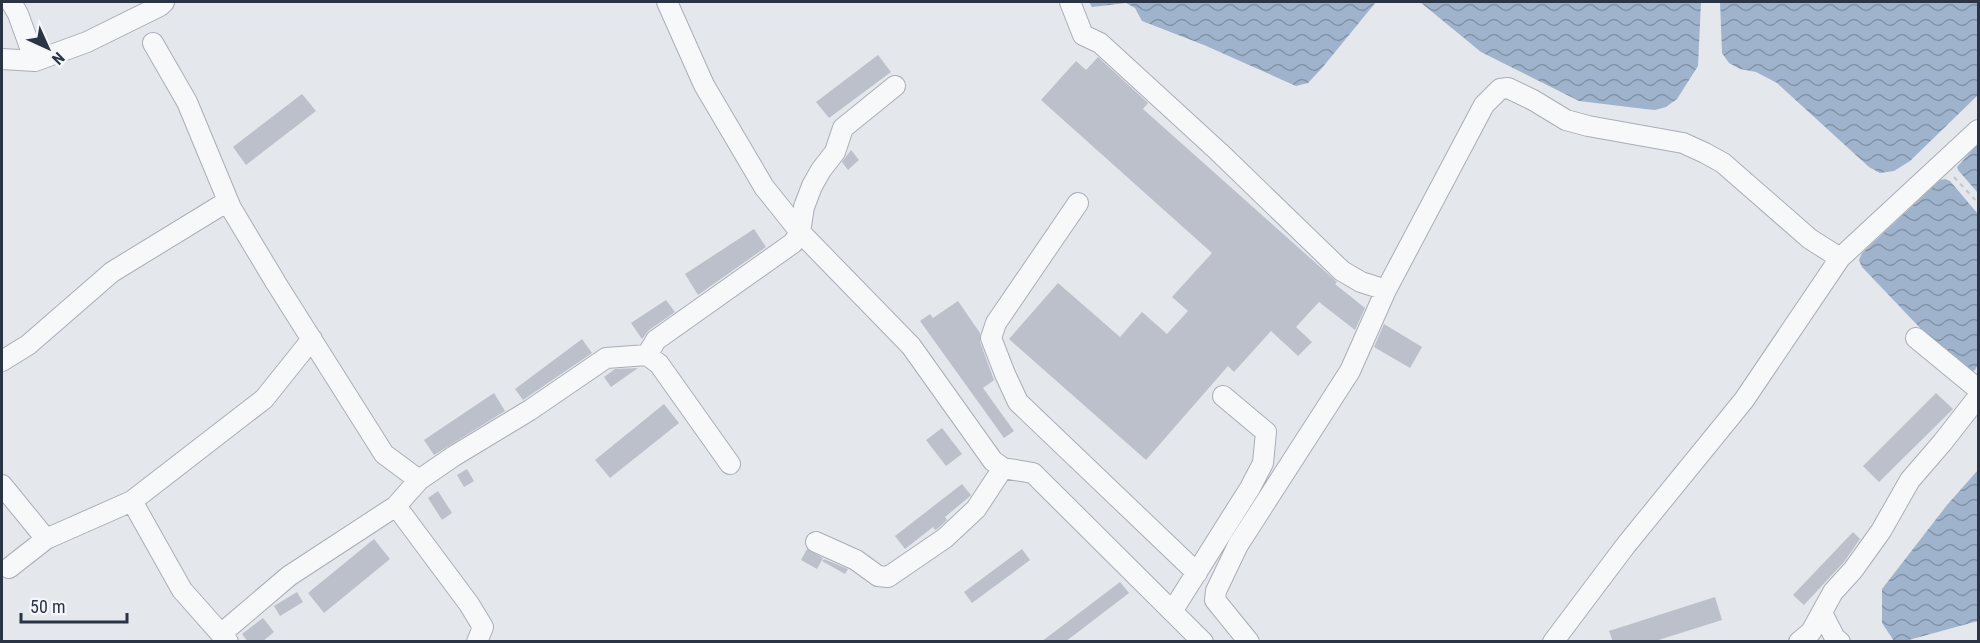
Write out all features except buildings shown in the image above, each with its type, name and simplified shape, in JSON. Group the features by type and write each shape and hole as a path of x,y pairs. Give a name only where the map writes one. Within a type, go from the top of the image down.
{"lane":[{"path":"11,2 18,14 35,61"},
{"path":"2,59 35,61 87,42 164,2"},
{"path":"667,2 704,85 764,187 800,232 910,346 993,461 1003,468 1033,473 1203,642"},
{"path":"1070,2 1083,35 1100,43 1109,51 1219,152 1342,271 1361,282 1386,290"},
{"path":"153,43 187,102 228,201 384,454 419,480"},
{"path":"647,355 656,340 793,243 800,232 804,207 812,186 835,152 843,128 895,86"},
{"path":"1249,642 1215,600 1216,591 1238,545 1350,371 1386,290 1484,105 1500,89 1508,88 1566,120 1683,143 1706,153 1723,163 1810,239 1840,258"},
{"path":"1553,642 1626,545 1744,400 1840,258 1978,130"},
{"path":"2,361 28,345 112,272 228,201"},
{"path":"1078,203 996,322 992,338 1018,402 1197,573"},
{"path":"1916,338 1978,389"},
{"path":"9,568 46,539 132,501 264,399 312,339"},
{"path":"132,501 182,590 225,637 289,576 396,506 419,480 530,410 606,358 647,355 659,364 730,464"},
{"path":"1223,396 1266,432 1297,452"},
{"path":"1799,642 1811,632 1833,592 1881,531 1910,480 1978,397"},
{"path":"1173,610 1250,488 1263,463 1266,432"},
{"path":"816,542 856,560 878,576 888,577 945,538 976,509 1003,468"},
{"path":"2,485 46,539"},
{"path":"396,506 469,604 483,627 477,642"},
{"path":"1822,613 1835,638 1840,642"}],"path":[{"path":"1943,164 1978,203"}],"water":[{"path":"1089,2 1376,2 1308,83 1296,86 1204,45 1142,21 1135,8 1126,3 1092,7"},
{"path":"1420,2 1701,2 1698,66 1677,99 1666,107 1655,110 1579,101 1481,52"},
{"path":"1720,2 1978,2 1978,95 1910,161 1894,171 1880,173 1869,167 1777,83 1756,72 1740,69 1729,63 1722,53"},
{"path":"1978,144 1978,193 1957,167"},
{"path":"1940,180 1950,181 1978,214 1978,364 1975,370 1968,375 1962,372 1862,267 1859,260 1862,253"},
{"path":"1978,470 1978,621 1905,641 1894,641 1882,623 1882,589 1947,505"}]}
